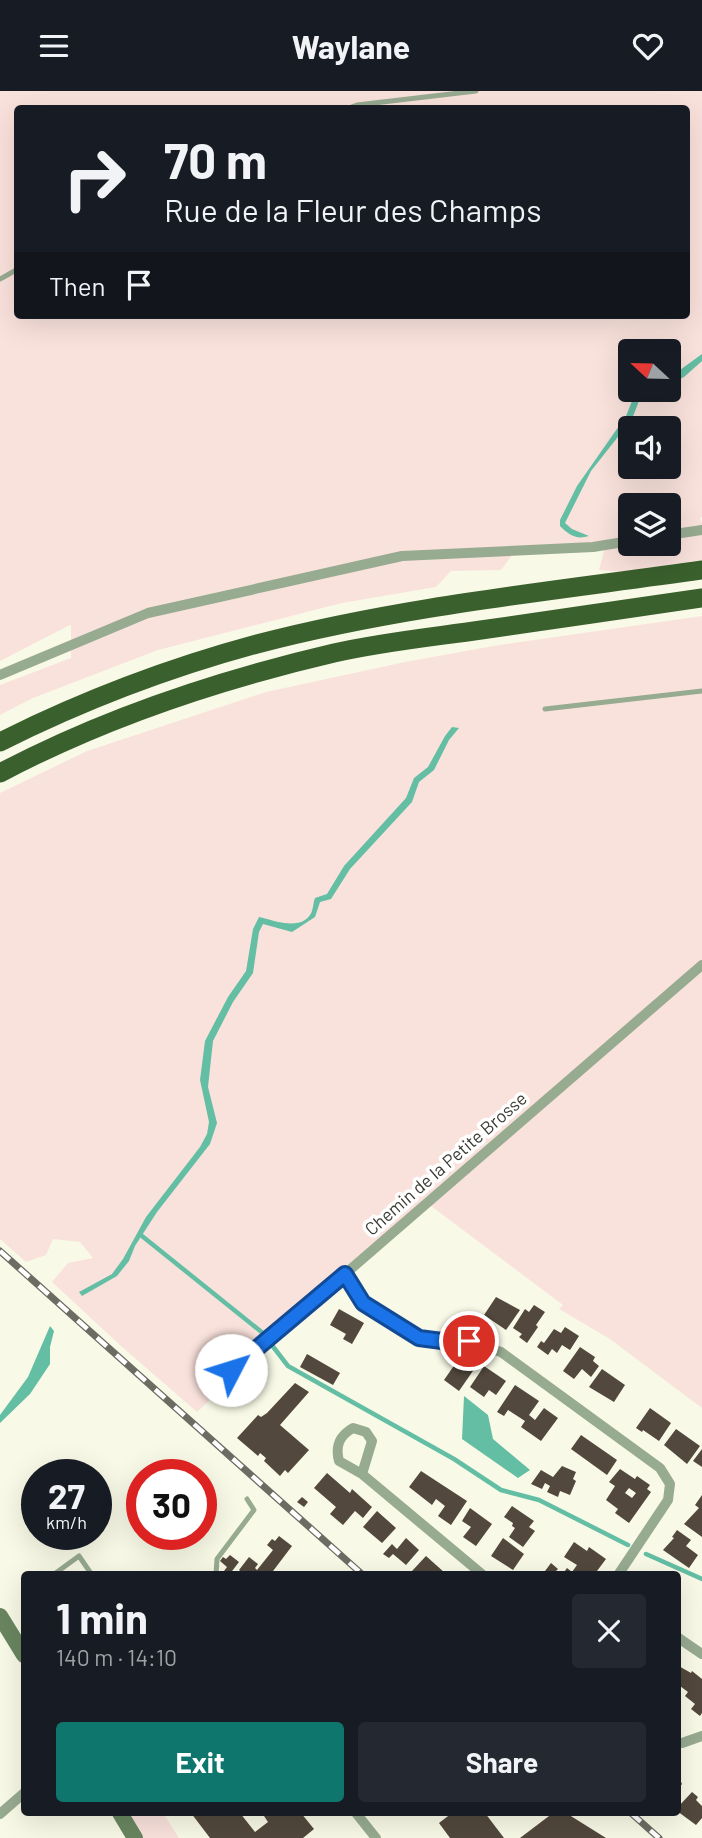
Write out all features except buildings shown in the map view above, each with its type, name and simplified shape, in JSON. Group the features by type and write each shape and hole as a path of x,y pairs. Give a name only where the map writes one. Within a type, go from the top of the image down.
{"highway":[{"path":"0,742 96,698 150,677 259,644 338,626 456,605 702,570"},
{"path":"0,773 65,740 118,718 226,681 293,663 392,643 702,598"}],"main road":[{"path":"0,1616 21,1650"},
{"path":"122,1816 135,1838"}],"street":[{"path":"681,533 702,530"},
{"path":"0,675 148,613 402,556 593,547 618,543"},
{"name":"Chemin de la Petite Brosse","path":"210,1388 702,965"},
{"path":"345,1274 363,1303 419,1338 469,1341 501,1352 660,1468 670,1484 668,1500 621,1571"},
{"path":"362,1474 478,1571"},
{"path":"681,1640 702,1654"},
{"path":"682,1743 702,1736"},
{"path":"0,1814 21,1796"},
{"path":"358,1816 376,1838"}],"lane":[{"path":"357,105 476,91"},
{"path":"545,709 702,691"},
{"path":"216,1571 217,1559 254,1510 247,1499"},
{"path":"58,1571 79,1556 89,1571"}],"shaded area":[{"path":"0,91 702,91 702,560 624,572 599,570 606,543 519,546 501,570 451,571 436,587 342,603 158,650 33,698 0,715 0,685 71,658 71,626 0,661"},
{"path":"702,616 702,1408 610,1339 559,1309 563,1305 423,1200 197,1412 52,1282 68,1263 93,1258 80,1242 53,1239 46,1255 26,1262 0,1239 0,793 87,751 266,692 499,645"},
{"path":"131,1816 165,1816 179,1838 142,1838"}],"water":[{"path":"702,354 702,361 681,378 681,369"},
{"path":"631,403 638,403 633,416 626,416"},
{"path":"618,427 618,437 591,471 565,523 589,536 573,536 560,526 560,520 577,486"},
{"path":"452,727 459,728 449,740 434,770 419,782 412,802 350,869 331,899 320,902 315,917 292,932 263,924 259,932 253,973 233,1002 213,1041 208,1087 217,1123 210,1144 157,1212 135,1246 129,1261 117,1276 82,1296 79,1292 112,1274 146,1217 207,1134 209,1122 200,1080 205,1041 228,997 246,971 253,929 259,917 286,923 305,920 311,914 315,898 327,894 344,866 406,798 414,778 428,767"},
{"path":"50,1326 54,1331 50,1364 30,1394 0,1423 0,1415 28,1377"},
{"path":"464,1396 488,1415 493,1439 530,1470 518,1478 462,1439"}],"waterway":[{"path":"142,1236 264,1334"},
{"path":"271,1344 288,1366 454,1459 501,1490 539,1500 628,1545"},
{"path":"646,1554 702,1579"}],"railway":[{"path":"0,1251 359,1571"},
{"path":"634,1816 659,1838"}],"route":[{"path":"231,1370 345,1274 363,1303 419,1338 469,1341"}]}
